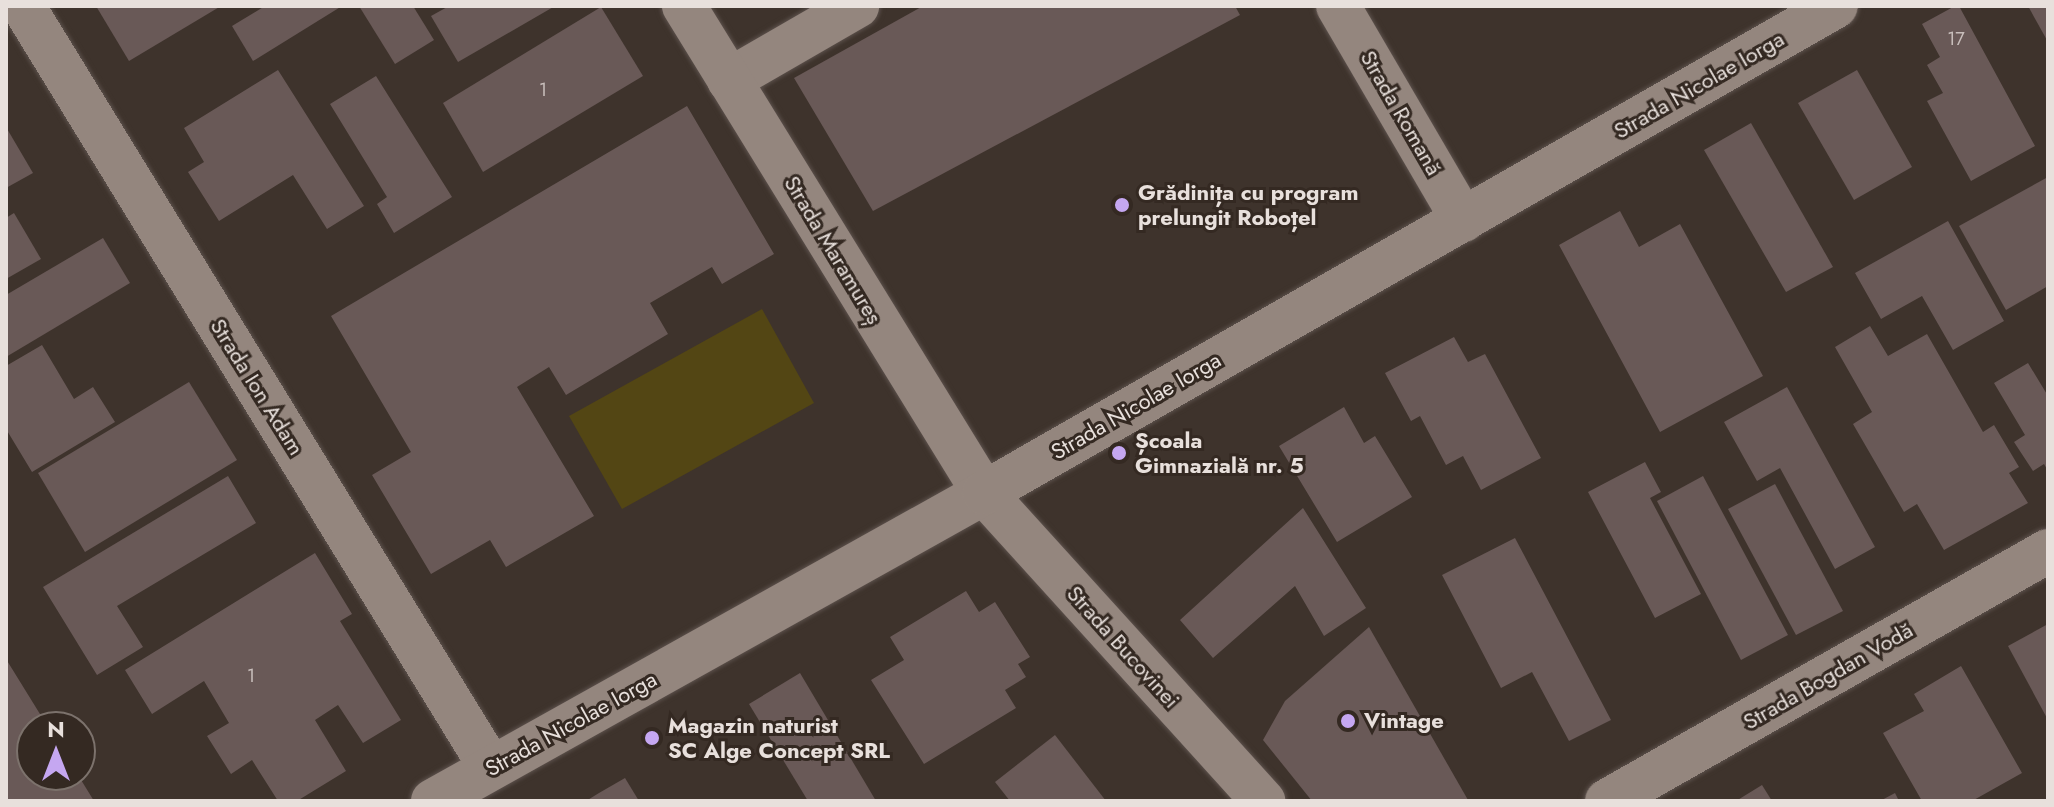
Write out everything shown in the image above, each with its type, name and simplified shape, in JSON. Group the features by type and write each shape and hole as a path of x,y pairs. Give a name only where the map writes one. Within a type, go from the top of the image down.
{"street":[{"name":"Strada Ion Adam","path":"23,6 491,768"},
{"name":"Strada Maramureș","path":"684,6 984,493"},
{"path":"729,80 857,6"},
{"name":"Strada Romană","path":"1338,6 1463,220"},
{"name":"Strada Nicolae Iorga","path":"433,801 984,493 1836,6"},
{"name":"Strada Bucovinei","path":"984,493 1263,801"},
{"name":"Strada Bogdan Vodă","path":"1607,801 2048,551"}],"shaded area":[{"path":"762,309 814,403 622,509 569,416"}],"building":[{"path":"96,6 221,6 129,61"},
{"path":"265,6 342,6 253,61 232,26"},
{"path":"359,6 413,6 434,40 395,64"},
{"path":"449,6 555,6 458,62 431,16"},
{"path":"923,6 1235,6 1240,15 873,211 794,78"},
{"path":"1959,6 2035,146 1971,181 1927,101 1943,93 1927,65 1940,57 1922,24"},
{"path":"2028,6 2048,6 2048,42"},
{"path":"601,7 643,76 483,172 443,103"},
{"path":"278,70 364,206 327,229 293,175 219,221 188,172 204,162 184,128"},
{"path":"1857,70 1912,167 1854,200 1798,103"},
{"path":"376,76 452,197 394,233 377,204 387,197 330,104"},
{"path":"687,106 774,254 722,284 712,267 650,303 668,334 566,395 549,367 517,387 594,516 506,567 490,540 431,574 372,475 411,452 331,316"},
{"path":"1751,123 1833,267 1786,292 1704,150"},
{"path":"6,127 33,173 6,188"},
{"path":"2048,177 2048,286 2006,310 1959,226"},
{"path":"1620,211 1639,247 1680,224 1763,376 1660,432 1559,245"},
{"path":"14,213 41,259 6,279 6,218"},
{"path":"1948,221 2004,321 1953,350 1922,296 1881,319 1855,273"},
{"path":"103,238 130,283 6,357 6,295"},
{"path":"1870,326 1888,356 1927,334 1983,432 1994,425 2019,467 2009,473 2028,503 1944,550 1917,504 1904,512 1853,424 1872,412 1835,347"},
{"path":"1454,337 1468,362 1485,354 1541,458 1481,490 1463,456 1446,465 1420,416 1411,421 1385,373"},
{"path":"42,345 74,399 93,387 115,422 32,472 6,429 6,366"},
{"path":"2028,363 2048,396 2048,471 2044,464 2033,471 2014,442 2025,435 1994,383"},
{"path":"189,382 237,460 85,552 38,473"},
{"path":"1787,387 1875,547 1835,569 1780,468 1757,481 1724,422"},
{"path":"1344,407 1364,443 1375,436 1412,497 1337,542 1279,446"},
{"path":"1645,462 1661,492 1650,498 1701,594 1655,618 1588,492"},
{"path":"228,476 256,523 117,606 143,647 97,675 43,587"},
{"path":"1703,476 1788,635 1741,660 1657,501"},
{"path":"1775,484 1843,611 1796,635 1728,509"},
{"path":"1303,508 1366,608 1324,636 1295,586 1213,658 1180,620"},
{"path":"1515,538 1611,720 1569,741 1532,672 1501,688 1442,575"},
{"path":"315,553 352,614 340,621 401,720 363,743 338,705 315,720 346,771 297,801 278,801 252,760 231,774 207,736 229,723 204,681 152,714 125,670"},
{"path":"966,591 979,612 995,602 1030,657 1018,664 1026,677 1005,690 1016,708 924,764 871,680 904,660 890,637"},
{"path":"2048,624 2048,720 2008,646"},
{"name":"Vintage","path":"1369,627 1468,800 1312,801 1263,740 1285,701"},
{"path":"6,659 38,711 16,711 16,791 88,791 94,801 6,801"},
{"path":"1961,666 2022,773 1972,801 1922,801 1883,733 1924,711 1914,694"},
{"path":"800,673 876,801 808,801 749,704"},
{"path":"1055,735 1106,801 1010,801 995,782"},
{"path":"625,778 639,801 586,801 599,793"},
{"path":"1762,785 1772,801 1736,801"},
{"path":"1895,793 1899,801 1880,801"}],"place":[{"name":"Grădinița cu program prelungit Roboțel","path":"1122,205"},
{"name":"Școala Gimnazială nr. 5","path":"1119,453"},
{"name":"Vintage","path":"1348,721"},
{"name":"Magazin naturist SC Alge Concept SRL","path":"652,738"}]}
